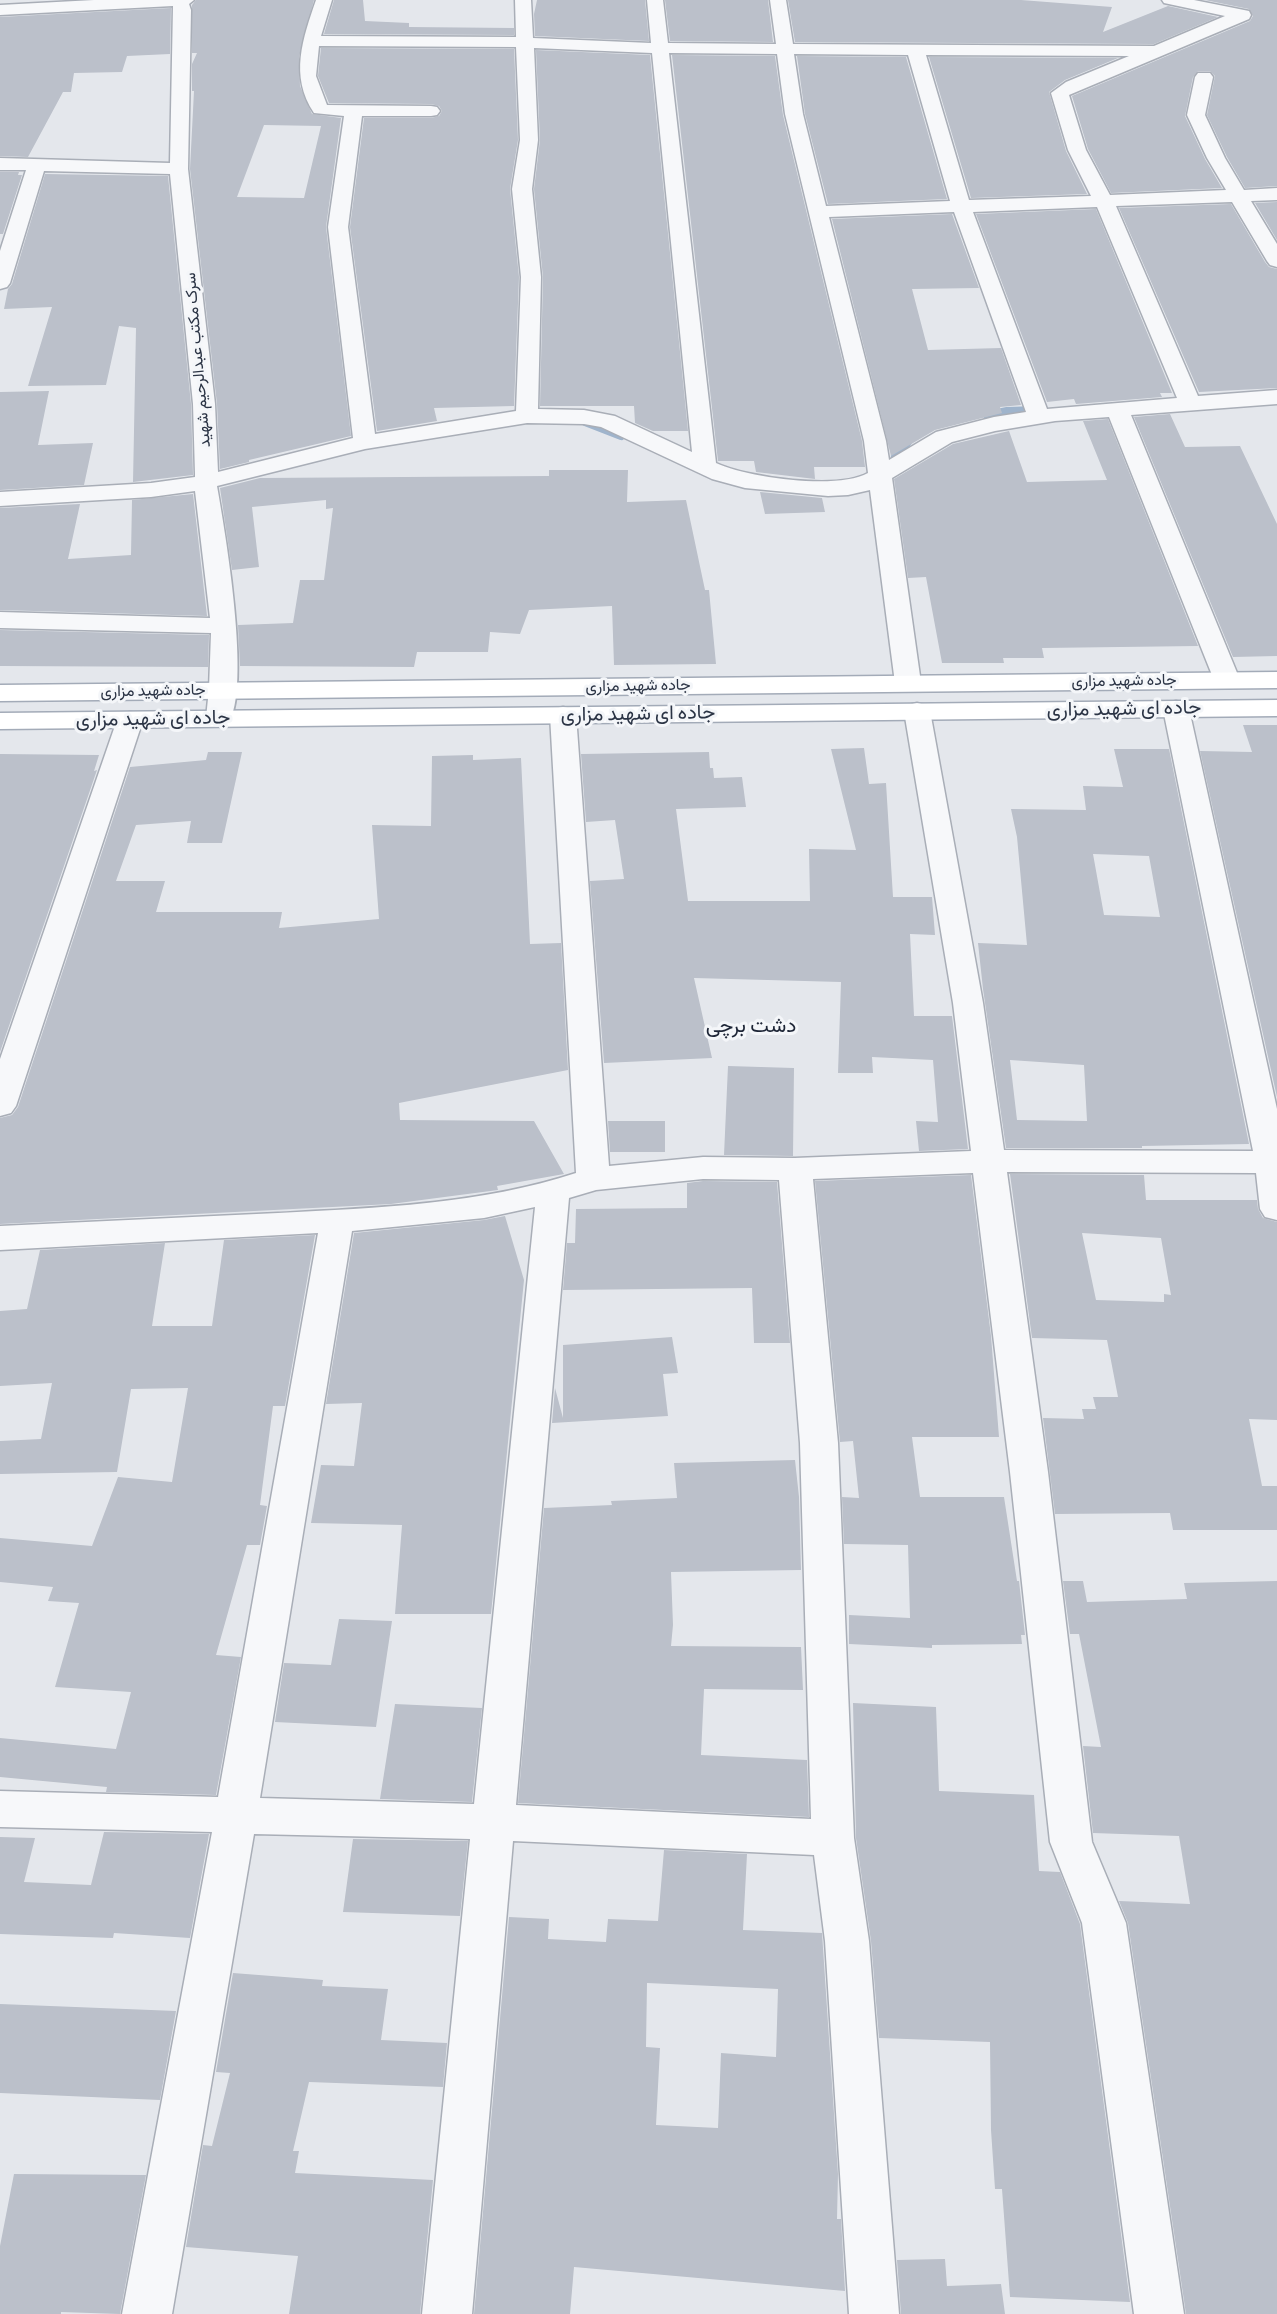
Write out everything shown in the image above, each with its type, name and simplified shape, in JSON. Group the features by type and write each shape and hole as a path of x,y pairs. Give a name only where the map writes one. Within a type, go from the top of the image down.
{"main road":[{"name":"جاده شهید مزاری","path":"0,693 224,690 913,697 1227,680 1277,680"},
{"name":"جاده ای شهید مزاری","path":"0,721 563,715 913,697 1176,709 1277,708"}],"street":[{"path":"0,10 87,3 183,0"},
{"name":"سرک مکتب عبدالرحیم شهید","path":"183,0 179,169 204,404 207,474 205,482 222,626 224,690 219,718"},
{"path":"324,0 311,41 307,76 320,109 354,112 431,111"},
{"path":"523,0 530,140 522,189 531,277 527,416"},
{"path":"655,0 705,467"},
{"path":"777,0 794,114 875,441 913,697 968,1003 1029,1472 1071,1842 1104,1923 1159,2314"},
{"path":"1170,0 1243,15 1060,93 1077,150 1104,201 1190,403"},
{"path":"311,41 494,41 659,48 1155,51"},
{"path":"915,48 961,205 1039,417"},
{"path":"1204,77 1196,115 1216,158 1277,261"},
{"path":"354,112 338,227 365,442"},
{"path":"0,164 179,169"},
{"path":"0,283 37,164"},
{"path":"819,212 1277,194"},
{"path":"0,499 151,490 205,482 365,442 527,416 584,417 607,421 705,467 745,481 828,489 848,488 865,484 944,437 994,424 1117,409 1277,397"},
{"path":"1117,409 1227,680"},
{"path":"0,620 222,626"},
{"path":"1176,709 1272,1162 1273,1190 1277,1209"},
{"path":"563,715 593,1179"},
{"path":"0,1106 130,720"},
{"path":"0,1238 337,1221 484,1208 553,1192 593,1179 703,1168 795,1169 989,1161 1272,1162"},
{"path":"795,1169 819,1443 833,1838 847,1941 874,2314"},
{"path":"447,2314 553,1192"},
{"path":"147,2314 236,1815 337,1221"},
{"path":"0,1809 492,1822 833,1838"}],"building":[{"path":"196,0 314,0 299,57 300,86 312,114 341,118 326,227 351,436 220,469 217,404 190,169 194,91 192,91 192,64 197,53 192,53 192,5","holes":["264,125 321,126 304,198 237,197"]},
{"path":"334,0 363,0 365,21 409,23 409,27 514,28 514,35 324,34"},
{"path":"537,0 645,0 649,41 535,36 534,14"},
{"path":"665,0 768,0 773,42 670,41"},
{"path":"788,0 1021,0 1112,7 1103,32 1168,6 1218,17 1154,44 795,42"},
{"path":"1205,0 1277,0 1277,186 1245,188 1207,115 1215,76 1210,71 1198,71 1193,77 1185,116 1205,159 1222,188 1111,193 1088,149 1072,96 1250,21 1253,16 1249,9"},
{"path":"171,8 170,54 127,56 122,72 74,73 71,92 63,92 28,157 0,156 0,17"},
{"path":"321,48 514,49 518,140 510,189 519,277 514,406 434,408 437,421 377,431 350,227 364,118 431,118 439,116 442,111 439,106 431,104 329,103 318,76"},
{"path":"536,50 650,55 688,431 653,431 635,423 634,406 540,406 543,277 534,189 540,140"},
{"path":"672,55 775,56 783,115 862,441 865,467 814,467 815,479 756,472 754,461 718,461"},
{"path":"797,56 906,57 947,199 828,204 805,114"},
{"path":"929,57 1118,58 1065,80 1049,92 1066,151 1087,194 971,198"},
{"path":"0,172 19,172 18,175 22,175 3,234 0,234"},
{"path":"45,174 168,176 191,404 193,475 133,482 136,328 119,326 106,385 28,386 52,307 4,309 8,289 12,284"},
{"path":"1277,202 1277,240 1255,203"},
{"path":"1231,204 1265,262 1269,267 1277,269 1277,388 1199,392 1119,208"},
{"path":"1096,209 1172,393 1160,393 1162,397 1076,404 1074,399 1047,402 976,214"},
{"path":"952,214 979,288 912,289 928,350 1001,348 1021,405 1000,407 1002,413 935,430 891,456 832,219"},
{"path":"49,391 38,445 93,443 84,485 0,490 0,392"},
{"path":"1170,414 1185,447 1240,446 1277,524 1277,656 1233,657 1134,417"},
{"path":"1108,419 1198,646 1042,648 1044,658 1003,658 1004,663 942,663 926,577 908,578 894,479 953,444 1009,431 1027,482 1107,480 1083,421"},
{"path":"549,470 628,470 627,502 686,500 705,590 709,590 716,664 614,665 612,606 529,610 520,634 490,632 488,652 417,652 414,667 240,666 238,625 293,623 300,580 324,580 333,508 326,509 326,500 252,507 259,567 232,570 220,488 260,478 549,476"},
{"path":"760,492 822,498 825,512 765,514"},
{"path":"193,494 207,616 0,610 0,508 80,504 68,559 131,555 132,500"},
{"path":"0,630 209,635 208,667 0,666"},
{"path":"1243,725 1277,725 1277,1097 1200,751 1252,752"},
{"path":"864,748 869,784 886,783 893,897 932,897 935,935 910,934 914,1016 952,1016 968,1149 919,1151 916,1121 938,1122 933,1060 872,1057 873,1073 838,1073 841,982 694,978 712,1058 604,1063 590,881 624,879 615,820 586,822 581,754 709,752 710,768 713,768 714,778 742,777 746,807 676,809 688,901 810,901 809,849 856,850 831,749"},
{"path":"1114,749 1169,749 1249,1144 1142,1146 1142,1148 1006,1148 978,943 1027,945 1017,837 1011,809 1086,810 1083,786 1123,787","holes":["1093,854 1149,856 1160,917 1104,915","1010,1060 1084,1065 1087,1121 1017,1120"]},
{"path":"208,752 242,752 222,843 187,843 191,821 136,825 116,881 165,881 156,912 282,912 279,928 379,919 372,825 431,826 432,756 473,755 473,760 521,758 530,944 561,943 568,1070 399,1103 400,1120 534,1121 564,1174 497,1186 498,1190 391,1204 0,1224 0,1118 12,1115 18,1107 130,767 206,760"},
{"path":"0,754 99,755 94,771 97,770 0,1052"},
{"path":"728,1066 794,1068 793,1156 724,1155"},
{"path":"608,1121 665,1121 665,1152 610,1152"},
{"path":"1010,1174 1144,1175 1146,1200 1257,1200 1258,1209 1263,1218 1277,1222 1277,1420 1249,1419 1262,1486 1277,1486 1277,1530 1173,1530 1170,1513 1055,1514 1043,1418 1084,1419 1082,1409 1096,1409 1093,1397 1118,1397 1107,1340 1032,1338","holes":["1082,1233 1161,1238 1171,1295 1164,1294 1164,1302 1096,1300"]},
{"path":"971,1175 991,1336 999,1437 912,1437 920,1497 1004,1497 1017,1581 1019,1581 1025,1635 1021,1635 1022,1644 932,1645 932,1648 849,1644 849,1615 910,1618 908,1545 844,1544 842,1497 859,1498 853,1441 840,1442 815,1181"},
{"path":"703,1181 777,1182 790,1343 754,1343 752,1288 563,1290 567,1243 575,1243 576,1209 687,1208 687,1183"},
{"path":"505,1216 524,1280 491,1614 395,1614 402,1525 311,1523 321,1465 354,1466 362,1403 326,1404 354,1233"},
{"path":"315,1235 285,1406 273,1406 260,1505 267,1506 260,1545 247,1545 216,1655 241,1657 216,1795 106,1792 107,1787 0,1777 0,1738 116,1749 131,1692 55,1687 79,1603 48,1601 53,1587 0,1582 0,1538 92,1546 118,1477 172,1482 188,1388 131,1389 117,1472 0,1474 0,1441 41,1439 52,1383 0,1386 0,1311 27,1309 40,1250 165,1243 152,1326 212,1326 224,1240"},
{"path":"672,1337 678,1373 663,1374 668,1416 552,1423 555,1388 563,1418 563,1345"},
{"path":"795,1460 799,1497 801,1570 671,1572 673,1625 671,1646 801,1647 803,1690 704,1689 701,1755 807,1760 809,1817 518,1803 544,1508 612,1505 611,1501 677,1498 674,1463"},
{"path":"1063,1581 1083,1581 1087,1602 1187,1599 1184,1583 1277,1581 1277,2314 1186,2314 1128,1923 1119,1901 1190,1904 1179,1836 1093,1833 1083,1746 1101,1747 1079,1634 1070,1634"},
{"path":"339,1619 392,1621 376,1727 275,1722 284,1663 331,1665"},
{"path":"853,1703 936,1707 939,1791 1034,1795 1039,1871 1060,1872 1080,1924 1130,2302 1010,2297 1002,2189 995,2189 991,2130 990,2042 879,2038 871,1941 856,1838"},
{"path":"395,1704 482,1708 472,1802 380,1799"},
{"path":"104,1832 209,1834 190,1938 114,1933 113,1938 0,1934 0,1837 35,1838 24,1882 91,1885"},
{"path":"353,1839 468,1841 460,1916 343,1912"},
{"path":"664,1850 747,1854 743,1930 822,1933 838,2174 837,2219 841,2219 845,2291 574,2267 570,2314 474,2314 509,1917 549,1919 548,1939 606,1942 608,1919 658,1921","holes":["647,1983 778,1989 776,2057 721,2053 718,2128 656,2125 660,2048 646,2047"]},
{"path":"233,1973 323,1980 322,1986 388,1989 381,2040 447,2043 443,2087 309,2082 293,2151 299,2151 295,2173 433,2180 420,2314 289,2314 298,2256 186,2247 203,2145 212,2146 230,2073 216,2072"},
{"path":"0,2004 176,2011 160,2100 0,2093"},
{"path":"14,2174 146,2175 120,2314 61,2312 61,2314 0,2314 0,2246"},
{"path":"945,2259 947,2286 1001,2284 1005,2314 901,2314 897,2260"}],"waterway":[{"path":"987,415 1007,411 1037,410"},
{"path":"585,422 621,436"},
{"path":"895,456 908,442"}],"district":[{"name":"دشت برچی","path":"751,1026"}]}
